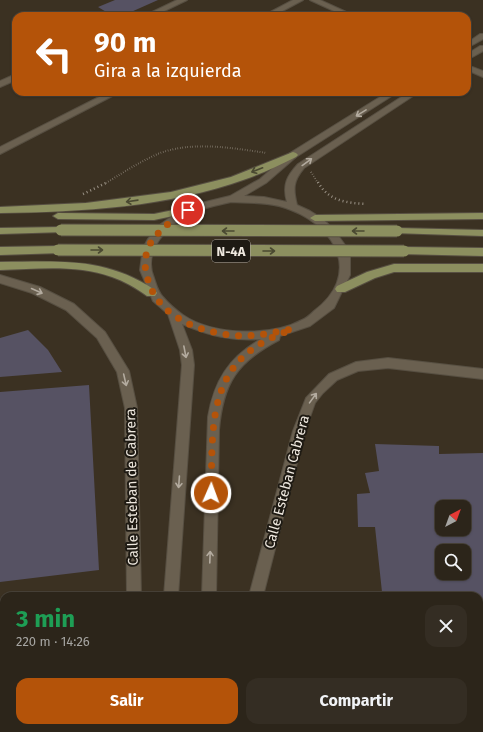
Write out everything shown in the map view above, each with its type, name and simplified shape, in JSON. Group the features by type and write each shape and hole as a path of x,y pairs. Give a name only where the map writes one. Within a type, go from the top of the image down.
{"main road":[{"path":"0,210 65,209 130,202 186,192 227,182 294,155"},
{"path":"0,216 154,216 188,210"},
{"path":"315,218 483,216"},
{"name":"N-4A","path":"0,231 397,231 483,233"},
{"name":"N-4A","path":"0,251 483,252"},
{"path":"0,266 65,266 90,268 112,273 132,280 152,293"},
{"path":"341,289 370,275 394,268 483,268"}],"street":[{"path":"157,12 183,0"},
{"path":"276,12 299,0"},
{"path":"314,0 342,12"},
{"path":"471,44 483,36"},
{"path":"471,56 483,48"},
{"path":"471,69 483,74"},
{"path":"0,84 12,79"},
{"path":"0,151 108,96"},
{"path":"231,199 263,181 294,155 388,96"},
{"path":"293,206 288,190 288,182 300,166 409,96"},
{"path":"208,592 213,434 216,404 224,381 239,362 256,346 292,329 314,318 330,305 341,289 346,270 343,250 332,232 315,218 293,206 263,199 231,199 209,203 188,210 164,226 149,246 144,269 152,293 161,305 173,316 199,328 229,336 262,336 292,329"},
{"name":"Calle Esteban de Cabrera","path":"0,279 36,290 70,307 101,335 123,372 131,408 134,592"},
{"path":"171,592 188,365 186,350 173,316"},
{"name":"Calle Esteban Cabrera","path":"257,592 299,431 310,401 333,377 356,367 388,363 483,374"}],"building":[{"path":"115,0 158,0 131,12 106,12 98,7"},
{"path":"28,330 48,350 62,372 0,377 0,338"},
{"path":"89,385 99,570 0,582 0,392"},
{"path":"375,444 439,446 439,454 483,453 483,592 382,592 375,527 358,527 357,494 370,493 365,473 379,471"}],"route":[{"path":"188,210 164,226 149,246 144,269 152,293 161,305 173,316 199,328 229,336 262,336 292,329 256,346 239,362 224,381 216,404 213,434 211,493"}]}
